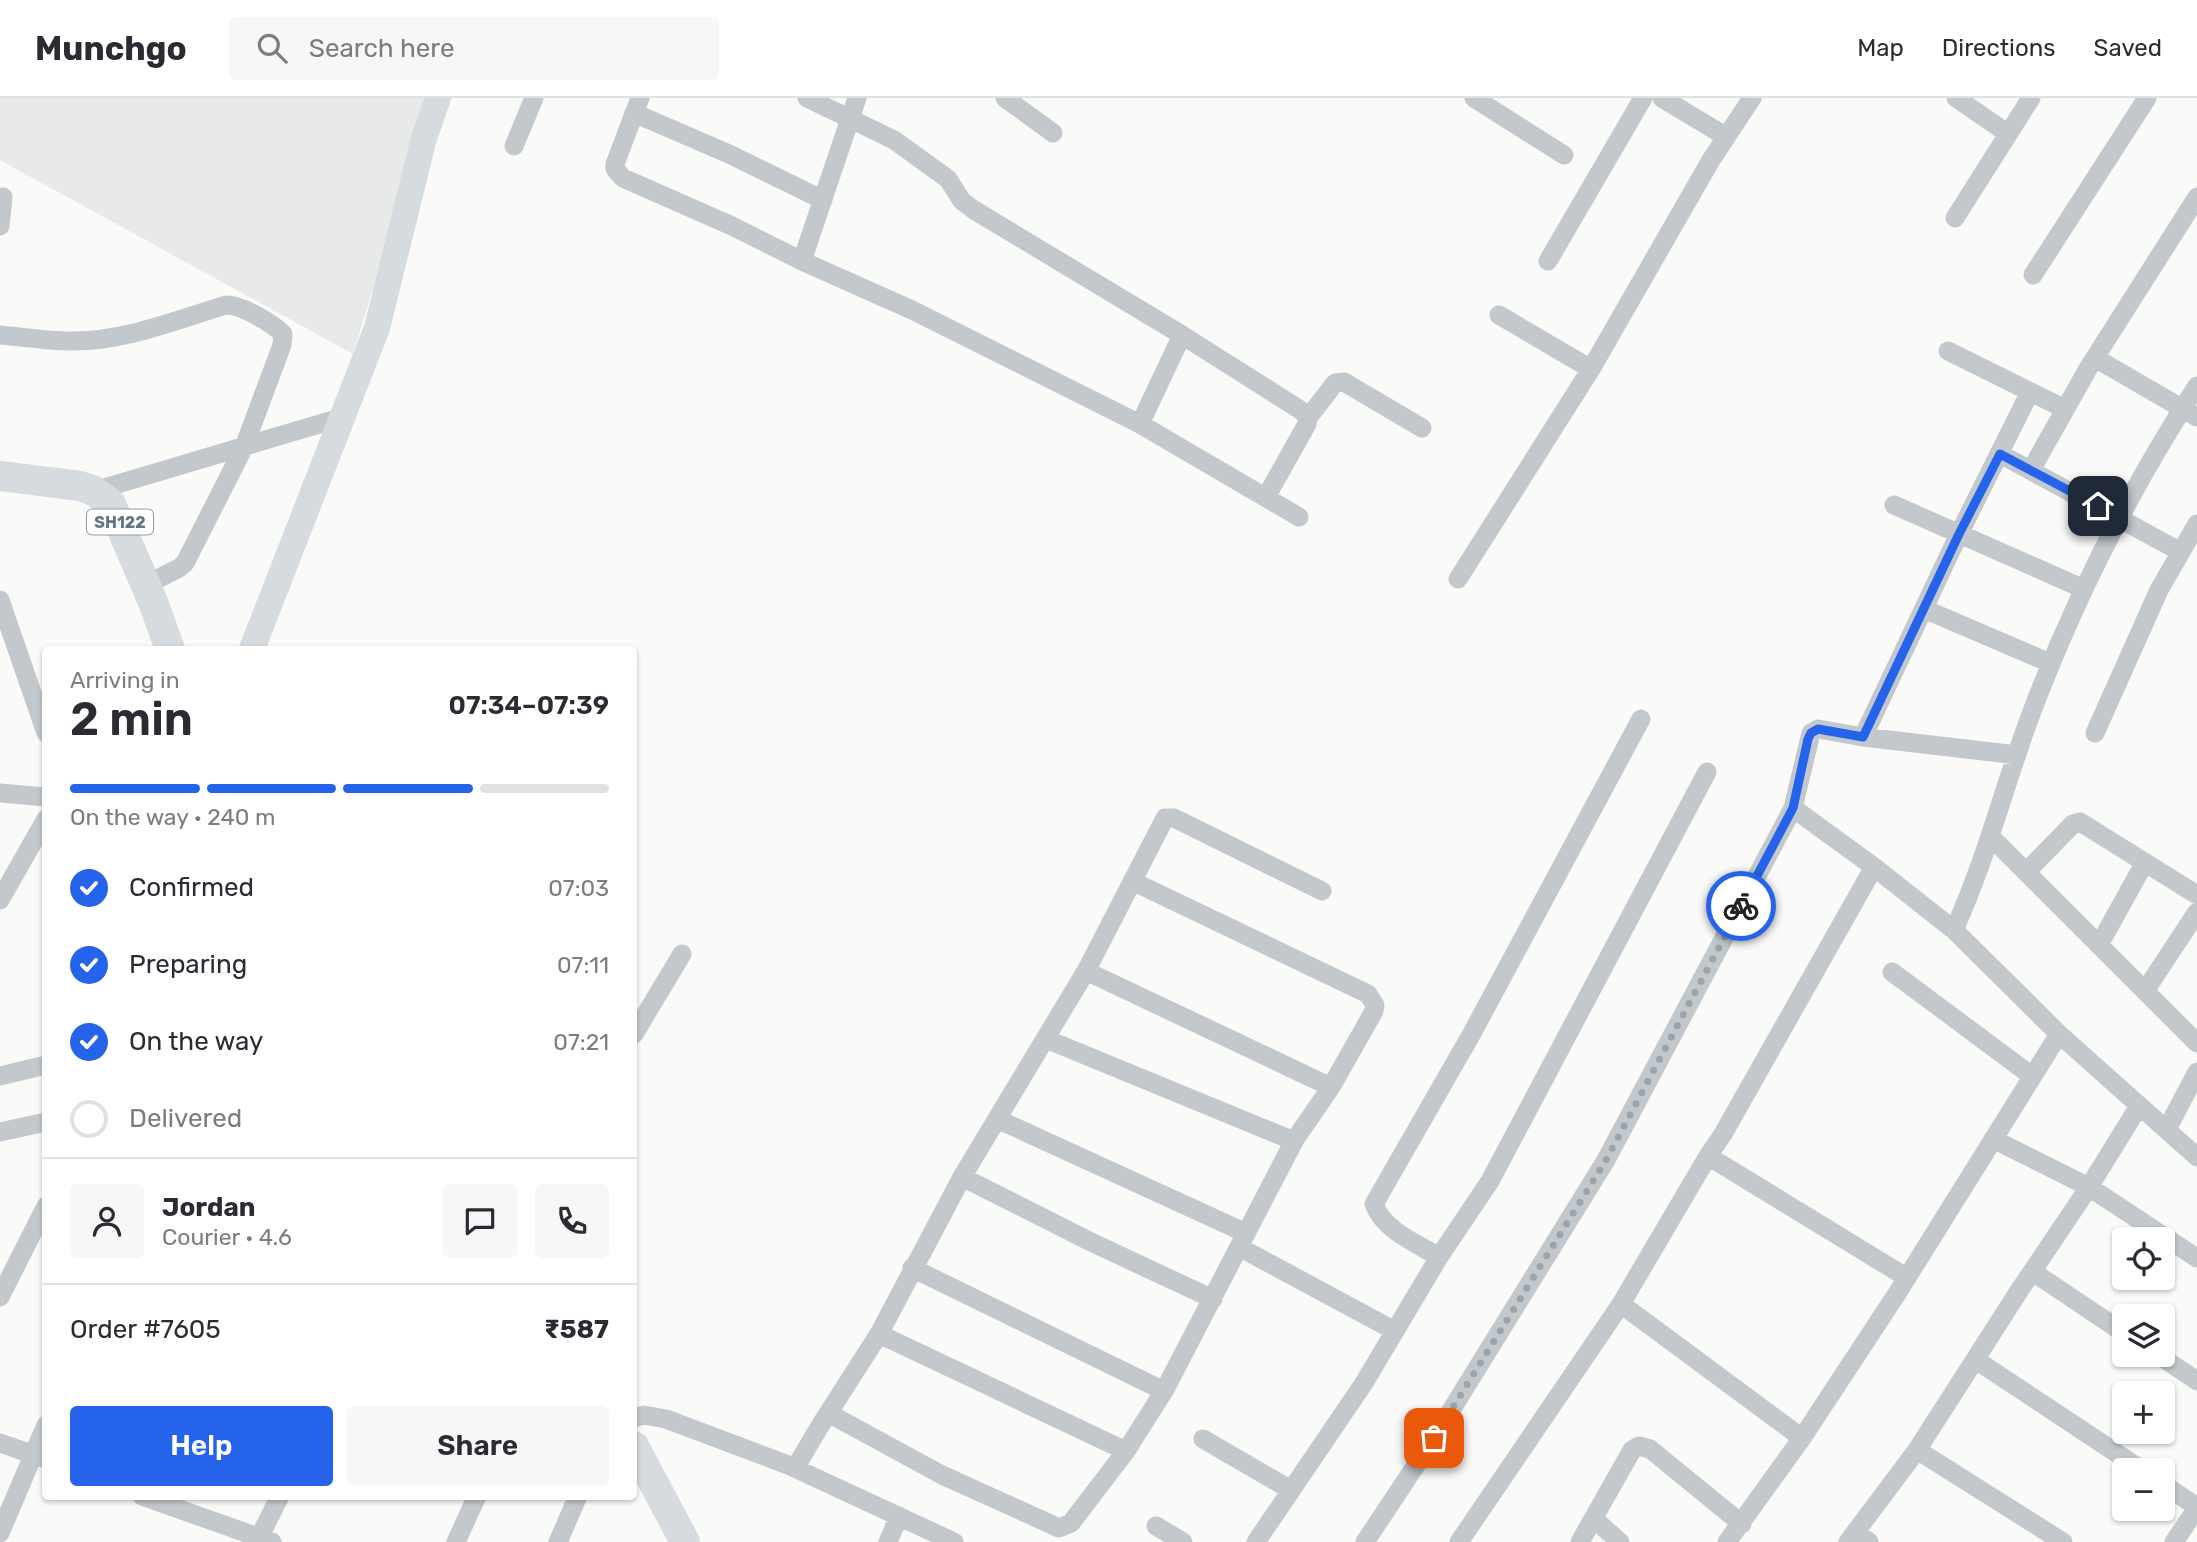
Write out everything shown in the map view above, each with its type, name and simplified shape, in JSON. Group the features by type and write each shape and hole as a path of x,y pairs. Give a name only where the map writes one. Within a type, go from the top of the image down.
{"main road":[{"name":"SH122","path":"0,476 80,486 94,491 111,504 169,646"},
{"path":"637,1452 685,1542"}],"street":[{"path":"514,146 534,98"},
{"path":"807,98 894,140 948,179 962,201 974,210 1182,335 1302,411 1308,418"},
{"path":"802,261 857,98"},
{"path":"1005,98 1053,133"},
{"path":"1475,98 1564,155"},
{"path":"1548,261 1643,98"},
{"path":"1662,98 1725,136"},
{"path":"1458,579 1591,369 1725,136 1752,98"},
{"path":"1956,98 2007,133"},
{"path":"1955,218 2031,98"},
{"path":"2033,275 2147,98"},
{"path":"253,646 377,328 424,138 436,104"},
{"path":"824,200 729,155 637,105 615,164 618,174 912,310 1140,424 1299,517"},
{"path":"0,226 3,197"},
{"path":"2031,470 2095,358 2197,197"},
{"path":"0,335 70,341 90,340 149,329 226,305 237,307 276,327 283,334 244,447 186,563 146,585"},
{"path":"1499,314 1591,369"},
{"path":"1140,424 1182,335"},
{"path":"1948,351 2065,409"},
{"path":"2095,358 2190,413"},
{"path":"1266,497 1308,418 1335,383 1345,382 1422,428"},
{"path":"1954,930 1968,900 2050,663 2120,518 2190,413 2197,386"},
{"path":"1863,737 2030,392"},
{"path":"94,491 343,418"},
{"path":"2000,454 2181,552"},
{"path":"1894,505 2084,589"},
{"path":"2095,733 2159,590 2197,524"},
{"path":"0,600 42,721"},
{"path":"1924,609 2050,663"},
{"path":"1439,1258 1385,1224 1377,1215 1374,1204 1471,1035 1641,719"},
{"path":"1364,1542 1434,1438 1606,1160 1796,794 1811,733 1818,729 1863,737 2017,755"},
{"path":"1256,1542 1364,1383 1439,1258 1490,1181 1707,772"},
{"path":"0,793 42,797"},
{"path":"1796,794 1874,867 1954,930 2059,1034 2197,1157"},
{"path":"795,1468 879,1334 962,1177 1086,971 1161,822 1170,817 1322,891"},
{"path":"2026,872 2073,824 2080,822 2197,895"},
{"path":"0,900 42,826"},
{"path":"1991,836 2197,1044"},
{"path":"2099,946 2145,862"},
{"path":"1459,1542 1621,1304 1723,1134 1874,867"},
{"path":"828,1413 942,1475 1059,1528 1071,1522 1126,1451 1164,1391 1294,1140 1331,1087 1374,1011 1374,1000 1368,994 1132,881"},
{"path":"2145,991 2197,912"},
{"path":"637,1029 682,954"},
{"path":"1086,971 1331,1087"},
{"path":"1892,972 2032,1076"},
{"path":"1727,1542 1802,1438 2059,1034"},
{"path":"1046,1039 1294,1140"},
{"path":"0,1076 42,1066"},
{"path":"2167,1129 2197,1072"},
{"path":"1857,1539 2089,1187 2139,1106"},
{"path":"997,1119 1243,1240 1395,1331"},
{"path":"0,1132 42,1123"},
{"path":"1993,1139 2089,1187 2197,1258"},
{"path":"1708,1156 1906,1277"},
{"path":"962,1177 1213,1299"},
{"path":"2,1286 42,1216"},
{"path":"912,1268 1164,1391"},
{"path":"2033,1272 2112,1325"},
{"path":"1621,1304 1802,1438"},
{"path":"879,1334 1126,1451"},
{"path":"1976,1360 2124,1458"},
{"path":"2175,1366 2197,1381"},
{"path":"637,1417 644,1415 666,1419 795,1468 954,1542"},
{"path":"1203,1439 1291,1490"},
{"path":"0,1443 39,1457 0,1533"},
{"path":"1580,1542 1632,1450 1639,1446 1650,1449 1742,1524"},
{"path":"1917,1450 2063,1542"},
{"path":"2174,1542 2197,1507 2175,1492"},
{"path":"163,1500 184,1504 263,1540 278,1500"},
{"path":"456,1542 475,1500"},
{"path":"558,1542 576,1500"},
{"path":"888,1542 899,1516"},
{"path":"1594,1519 1620,1542"},
{"path":"1156,1526 1182,1542"}],"shaded area":[{"path":"0,98 431,98 353,354 0,160"}],"way so far":[{"path":"1434,1438 1606,1160 1741,906"}],"route":[{"path":"1741,906 1793,808 1811,733 1818,729 1863,737 2000,454 2098,506"}]}
